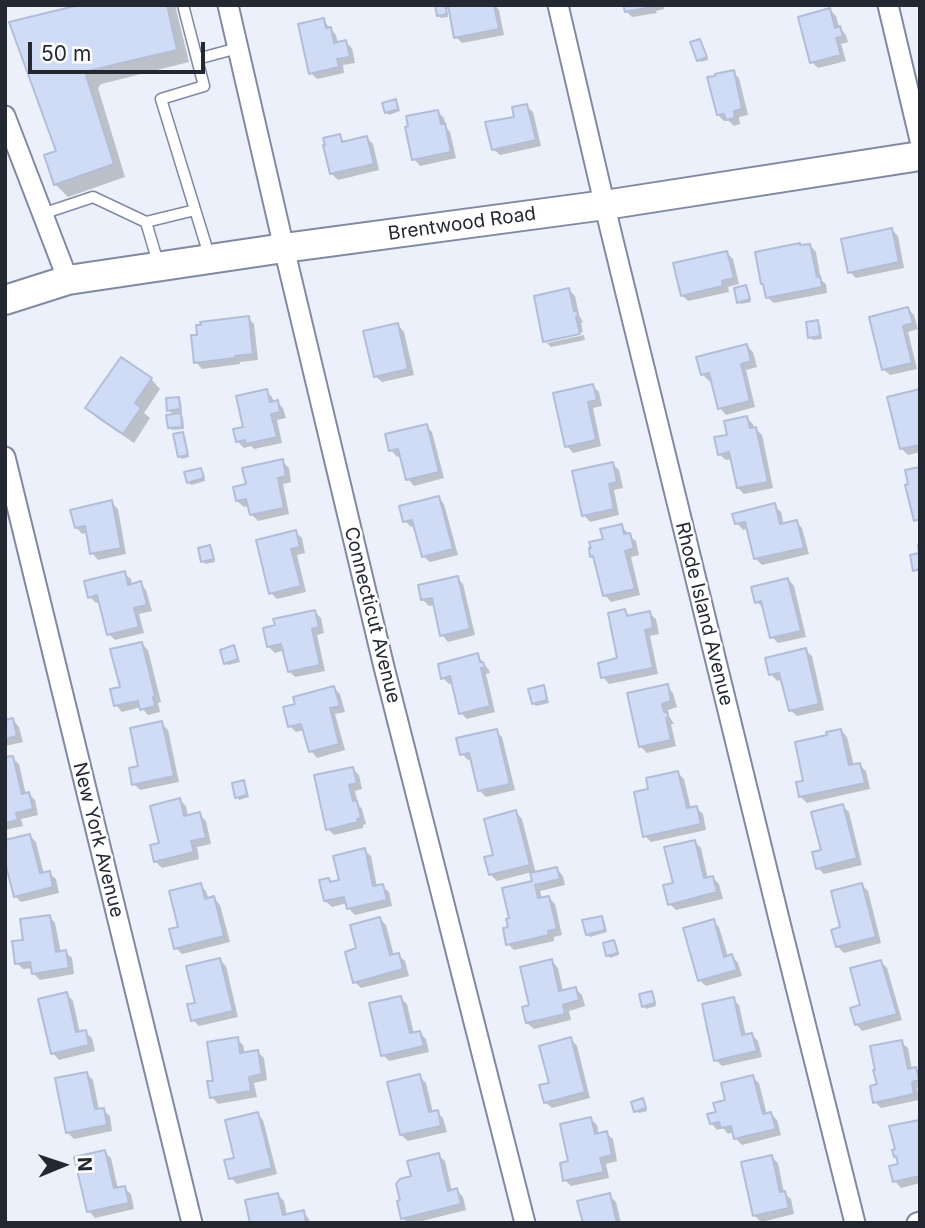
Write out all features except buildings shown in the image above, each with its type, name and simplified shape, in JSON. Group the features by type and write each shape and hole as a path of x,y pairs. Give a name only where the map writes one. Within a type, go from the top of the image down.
{"street":[{"name":"Connecticut Avenue","path":"228,5 387,681 525,1223"},
{"name":"Rhode Island Avenue","path":"558,5 774,901 855,1223"},
{"path":"887,5 920,140"},
{"path":"7,124 68,280"},
{"name":"Brentwood Road","path":"5,300 68,280 605,205 920,156"},
{"name":"New York Avenue","path":"5,457 192,1223"}],"lane":[{"path":"183,5 204,86 161,99 210,259"},
{"path":"197,59 238,48"},
{"path":"43,214 93,197 146,222 195,210"},
{"path":"146,222 159,266"}]}
